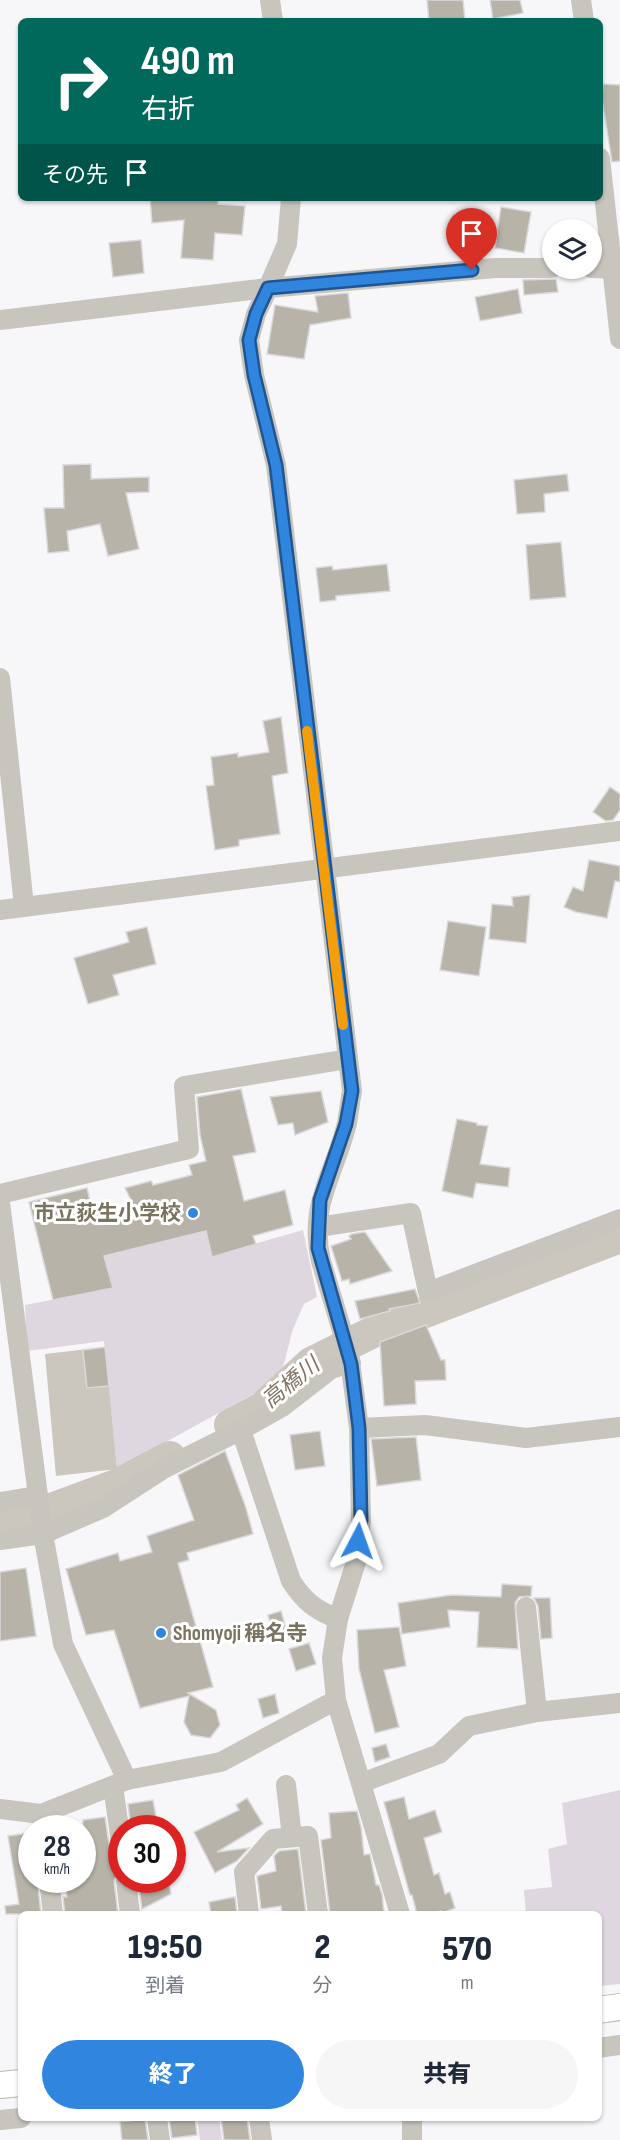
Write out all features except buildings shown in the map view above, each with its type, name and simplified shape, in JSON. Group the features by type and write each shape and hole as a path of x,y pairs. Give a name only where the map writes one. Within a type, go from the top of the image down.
{"main road":[{"path":"602,2009 620,2007"},
{"path":"0,2085 18,2083"}],"street":[{"path":"270,0 273,18"},
{"path":"581,0 584,18"},
{"path":"603,179 616,268 620,339"},
{"path":"291,201 287,244 256,314 249,340 254,375 276,465 323,869 352,1091 346,1124 320,1200 318,1227 318,1248 321,1261 351,1364 359,1428 361,1520 356,1562 338,1619 332,1658 336,1700 399,1911"},
{"path":"0,320 268,288 495,268 542,268"},
{"path":"0,678 24,906"},
{"path":"0,910 620,831"},
{"path":"0,1194 189,1149 184,1086 348,1059"},
{"path":"0,1203 3,1255 43,1534 63,1644 120,1783 121,1815"},
{"path":"318,1227 411,1213 428,1292 620,1219"},
{"path":"0,1540 43,1534 103,1508 164,1469 282,1407 331,1369 351,1364"},
{"path":"359,1428 425,1425 526,1438 620,1427"},
{"path":"241,1430 291,1581 301,1597 322,1613 338,1619"},
{"path":"0,1502 38,1496"},
{"path":"526,1607 537,1712"},
{"path":"54,1815 120,1783 221,1762 336,1700"},
{"path":"361,1783 439,1754 469,1726 537,1712 620,1703"},
{"path":"286,1785 292,1837"},
{"path":"0,1809 21,1815"},
{"path":"249,1911 244,1872 273,1839 308,1836 318,1911"},
{"path":"51,1893 53,1911"},
{"path":"128,1893 130,1911"},
{"path":"602,2047 620,2045"},
{"path":"0,2120 18,2118"},
{"path":"157,2121 160,2140"},
{"path":"259,2121 262,2140"},
{"path":"412,2121 412,2140"}],"shaded area":[{"path":"303,1230 317,1297 304,1304 293,1329 283,1367 262,1389 117,1469 104,1341 27,1351 25,1305 113,1288 104,1256 206,1231 212,1256"},
{"path":"105,1347 117,1469 56,1476 45,1354"},
{"path":"620,1790 620,1984 602,1986 602,1911 526,1911 524,1890 552,1887 548,1849 567,1844 562,1803"},
{"path":"197,2121 219,2121 222,2140 200,2140"}],"waterway":[{"name":"高橋川","path":"230,1425 262,1408 311,1363 373,1332 620,1237"},
{"name":"高橋川","path":"0,1524 16,1522 119,1484 170,1457"}],"slow traffic":[{"path":"307,731 343,1025"}],"place":[{"name":"市立荻生小学校","path":"193,1213"},
{"name":"Shomyoji 稱名寺","path":"161,1633"}],"route":[{"path":"358,1541 361,1520 359,1428 351,1364 318,1248 320,1200 346,1124 352,1091 323,869 276,465 254,375 249,340 256,314 268,288 472,270"}]}
